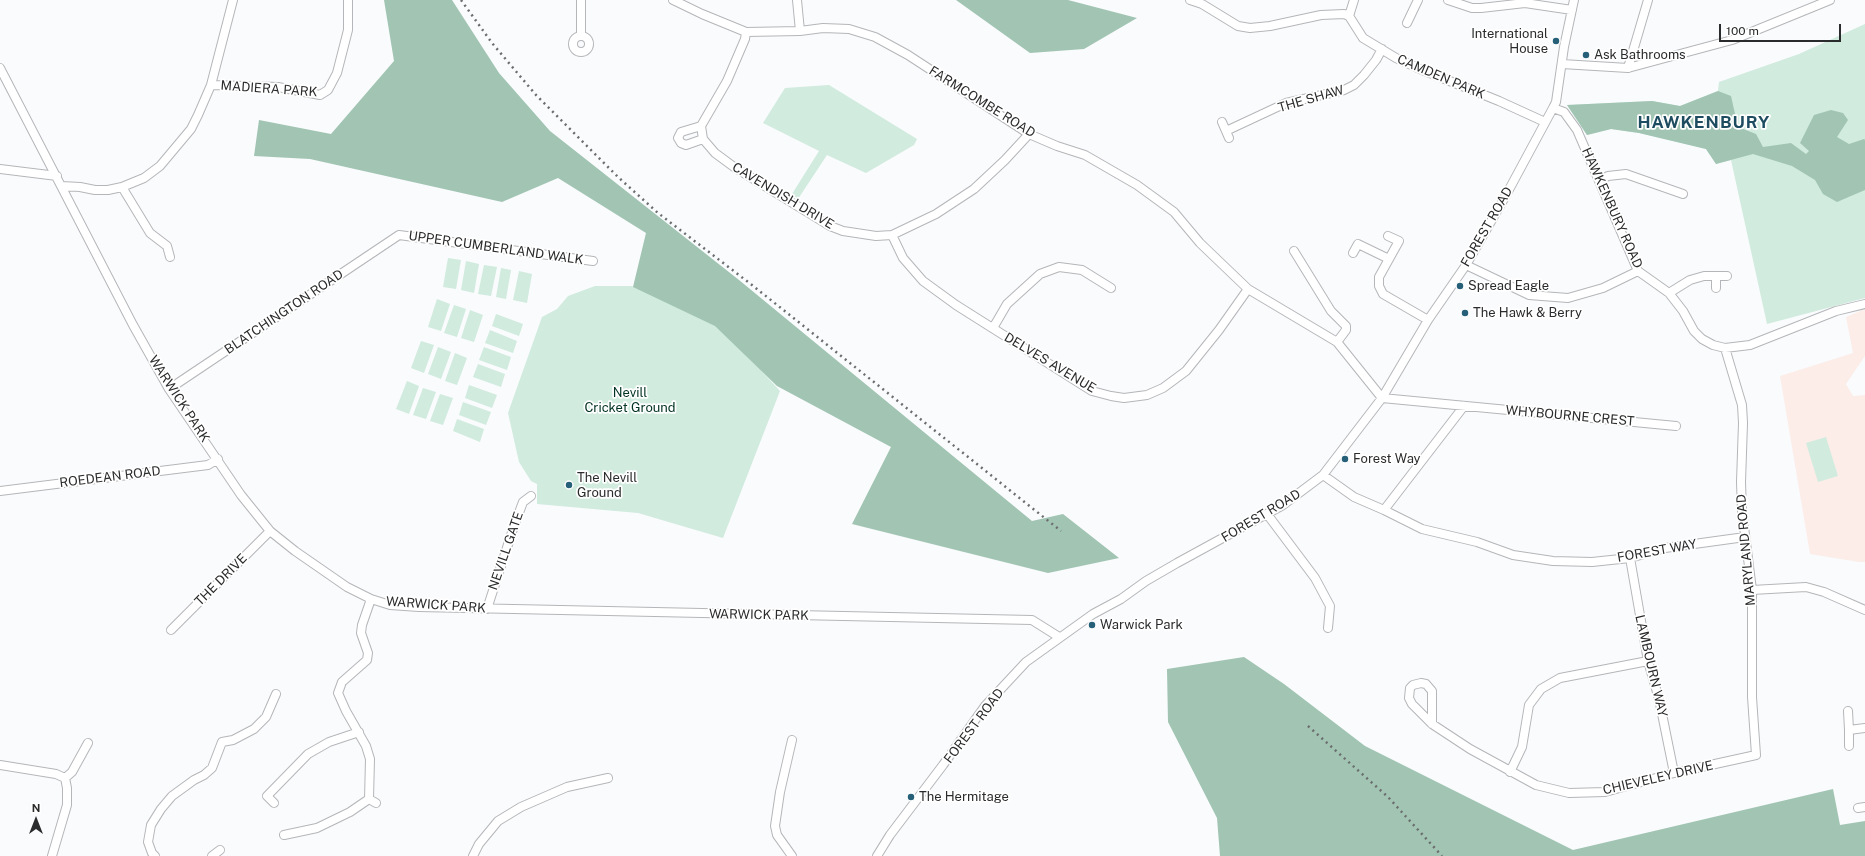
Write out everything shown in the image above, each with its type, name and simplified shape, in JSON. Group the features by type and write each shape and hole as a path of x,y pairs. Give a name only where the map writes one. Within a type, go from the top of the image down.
{"street":[{"path":"62,186 108,190 122,187 144,178 160,166 191,128 211,85 233,0"},
{"name":"MADIERA PARK","path":"211,85 278,87 320,95 328,90 337,73 348,30 348,0"},
{"path":"581,0 581,35"},
{"name":"FARMCOMBE ROAD","path":"673,0 746,32 800,31 824,28 849,29 875,37 908,55 1029,134 1057,146 1085,155 1137,185 1174,212 1200,243 1248,289 1337,342 1382,398"},
{"path":"797,0 800,31"},
{"path":"1190,0 1202,4 1238,26 1250,28 1270,26 1332,13 1348,16 1354,0"},
{"path":"1407,23 1418,0"},
{"path":"1448,0 1472,8 1525,3 1572,10"},
{"name":"FOREST ROAD","path":"877,856 890,835 985,706 1026,662 1059,637 1152,578 1267,514 1298,495 1323,476 1382,398 1428,320 1466,264 1553,108 1556,102 1564,47 1574,0"},
{"path":"1628,68 1648,0"},
{"path":"1807,0 1810,9"},
{"path":"1562,64 1628,68 1725,42 1830,0"},
{"name":"CAMDEN PARK","path":"1348,16 1363,38 1382,49 1420,69 1499,101 1545,122"},
{"path":"701,126 681,132 678,138 681,143 686,145 703,139 701,126 727,81 745,40 746,32"},
{"name":"THE SHAW","path":"1222,122 1227,134 1286,104 1344,90 1354,85 1364,75 1376,60 1382,49"},
{"name":"WARWICK PARK","path":"0,68 133,325 169,389 218,459 241,495 270,531 295,551 347,587 372,599 390,604 487,609 1032,620 1059,637"},
{"name":"HAWKENBURY ROAD","path":"1553,108 1564,112 1571,119 1600,180 1638,272 1669,293 1683,311 1694,331 1702,339 1713,345 1725,348 1750,345 1836,311 1865,304"},
{"name":"CAVENDISH DRIVE","path":"703,139 715,153 830,226 861,234 876,236 892,235 936,214 974,189 1005,160 1029,134"},
{"path":"0,169 57,176"},
{"path":"1600,180 1608,176 1626,174 1683,194"},
{"path":"122,187 150,232 167,246 170,257"},
{"name":"UPPER CUMBERLAND WALK","path":"398,235 593,261"},
{"name":"BLATCHINGTON ROAD","path":"169,389 398,235"},
{"name":"DELVES AVENUE","path":"892,235 903,258 923,281 956,305 1092,391 1124,398 1147,395 1163,388 1186,371 1219,330 1248,289"},
{"path":"1388,236 1399,241 1379,277 1379,286 1383,294 1428,320"},
{"path":"1353,253 1358,244 1389,259"},
{"path":"1294,252 1330,311 1346,326 1346,330 1337,342"},
{"path":"1466,264 1529,295 1568,298 1603,288 1638,272"},
{"path":"993,328 1007,304 1040,274 1059,267 1082,270 1111,288"},
{"path":"1669,293 1690,280 1704,276 1727,276"},
{"path":"1716,276 1716,288"},
{"name":"MARYLAND ROAD","path":"1725,348 1742,405 1744,423 1741,482 1745,537 1752,590 1752,697 1756,755"},
{"name":"WHYBOURNE CREST","path":"1382,398 1676,426"},
{"path":"1384,510 1464,406"},
{"name":"ROEDEAN ROAD","path":"0,491 208,465 218,459"},
{"name":"FOREST WAY","path":"1323,476 1354,497 1422,529 1477,542 1513,555 1553,561 1592,562 1630,558 1665,548 1745,537"},
{"name":"NEVILL GATE","path":"487,609 523,502 531,496"},
{"path":"1267,514 1315,578 1330,606 1328,628"},
{"name":"THE DRIVE","path":"171,630 270,531"},
{"name":"LAMBOURN WAY","path":"1630,558 1648,661 1659,700 1674,773"},
{"path":"1752,590 1806,587 1824,592 1865,610"},
{"path":"284,835 317,828 373,801 370,786 370,760 366,746 360,732 346,711 338,692 342,682 367,660 368,653 361,633 362,625 372,599"},
{"path":"1510,772 1522,747 1529,705 1541,689 1560,678 1648,661"},
{"name":"CHIEVELEY DRIVE","path":"1432,724 1432,691 1426,684 1421,683 1413,685 1410,688 1409,698 1412,704 1432,724 1470,749 1510,772 1536,785 1569,793 1605,792 1674,773 1756,755"},
{"path":"155,856 152,853 148,842 151,825 161,809 172,796 212,768 216,752 222,742 233,740 254,729 266,717 276,694"},
{"path":"1848,711 1849,746"},
{"path":"1849,730 1865,728"},
{"path":"274,803 267,796 308,754 328,742 360,732"},
{"path":"792,740 780,792 775,826 777,834 792,856"},
{"path":"65,778 72,772 88,743"},
{"path":"0,764 50,772 65,778"},
{"path":"52,856 67,805 67,788 65,778"},
{"path":"473,856 479,844 498,821 521,807 567,787 608,778"},
{"path":"212,856 220,850"}],"shaded area":[{"path":"1865,309 1865,356 1846,384 1853,396 1865,395 1865,562 1859,562 1810,554 1780,376 1853,353 1846,317"}],"green space":[{"path":"384,0 452,0 499,73 550,131 739,280 1032,521 1063,514 1119,558 1048,573 852,524 891,447 777,386 715,326 633,287 646,233 558,178 502,202 310,159 254,156 259,120 331,134 394,61"},
{"path":"956,0 1068,0 1137,18 1084,49 1030,53"},
{"path":"1865,24 1865,298 1767,324 1731,160 1716,164 1706,149 1639,133 1611,129 1587,135 1567,105 1652,101 1680,106 1718,91 1719,82 1799,54"},
{"path":"829,85 917,139 914,145 866,173 827,155 798,199 792,194 819,151 763,123 785,88"},
{"path":"1718,91 1731,96 1738,127 1756,134 1763,147 1791,143 1806,154 1809,151 1800,143 1814,115 1831,110 1843,113 1848,120 1837,137 1849,144 1864,139 1865,140 1865,190 1837,202 1823,194 1815,180 1792,166 1753,154 1716,164 1706,149 1639,133 1611,129 1587,135 1567,105 1652,101 1680,106"},
{"path":"448,258 461,260 456,289 443,287"},
{"path":"466,261 479,264 474,293 461,290"},
{"path":"484,265 497,267 491,296 478,294"},
{"path":"501,268 511,270 506,299 496,297"},
{"path":"519,271 532,274 527,303 513,300"},
{"name":"Nevill Cricket Ground","path":"595,286 631,286 659,291 716,321 780,391 723,538 638,513 537,504 537,484 531,481 519,462 508,413 542,317 557,309 568,296"},
{"path":"437,299 450,304 441,331 428,327"},
{"path":"454,305 466,309 457,337 444,333"},
{"path":"470,310 483,315 474,342 461,338"},
{"path":"496,314 523,324 519,336 492,326"},
{"path":"490,330 517,341 513,353 485,343"},
{"path":"421,341 434,345 424,373 411,368"},
{"path":"438,347 451,352 441,379 428,374"},
{"path":"484,347 511,357 507,370 479,360"},
{"path":"455,353 467,358 457,385 445,381"},
{"path":"478,364 505,374 501,387 473,377"},
{"path":"407,381 419,386 409,414 396,409"},
{"path":"469,385 497,395 492,408 465,398"},
{"path":"423,388 436,392 426,419 413,415"},
{"path":"440,394 453,398 443,425 430,421"},
{"path":"463,402 491,412 486,425 459,415"},
{"path":"457,419 484,429 480,442 453,431"},
{"path":"1826,437 1838,476 1818,482 1806,443"},
{"path":"1244,657 1284,684 1365,746 1573,850 1833,789 1840,825 1865,821 1865,856 1220,856 1217,818 1168,722 1167,669"}],"railway":[{"path":"461,0 492,43 536,95 618,177 658,213 752,285 1061,531"},
{"path":"1308,726 1388,797 1442,856"}],"place":[{"name":"International House","path":"1556,41"},
{"name":"Ask Bathrooms","path":"1586,55"},
{"name":"Spread Eagle","path":"1460,286"},
{"name":"The Hawk & Berry","path":"1465,313"},
{"name":"Forest Way","path":"1345,459"},
{"name":"The Nevill Ground","path":"569,485"},
{"name":"Warwick Park","path":"1092,625"},
{"name":"The Hermitage","path":"911,797"}],"district":[{"name":"HAWKENBURY","path":"1704,123"}]}
